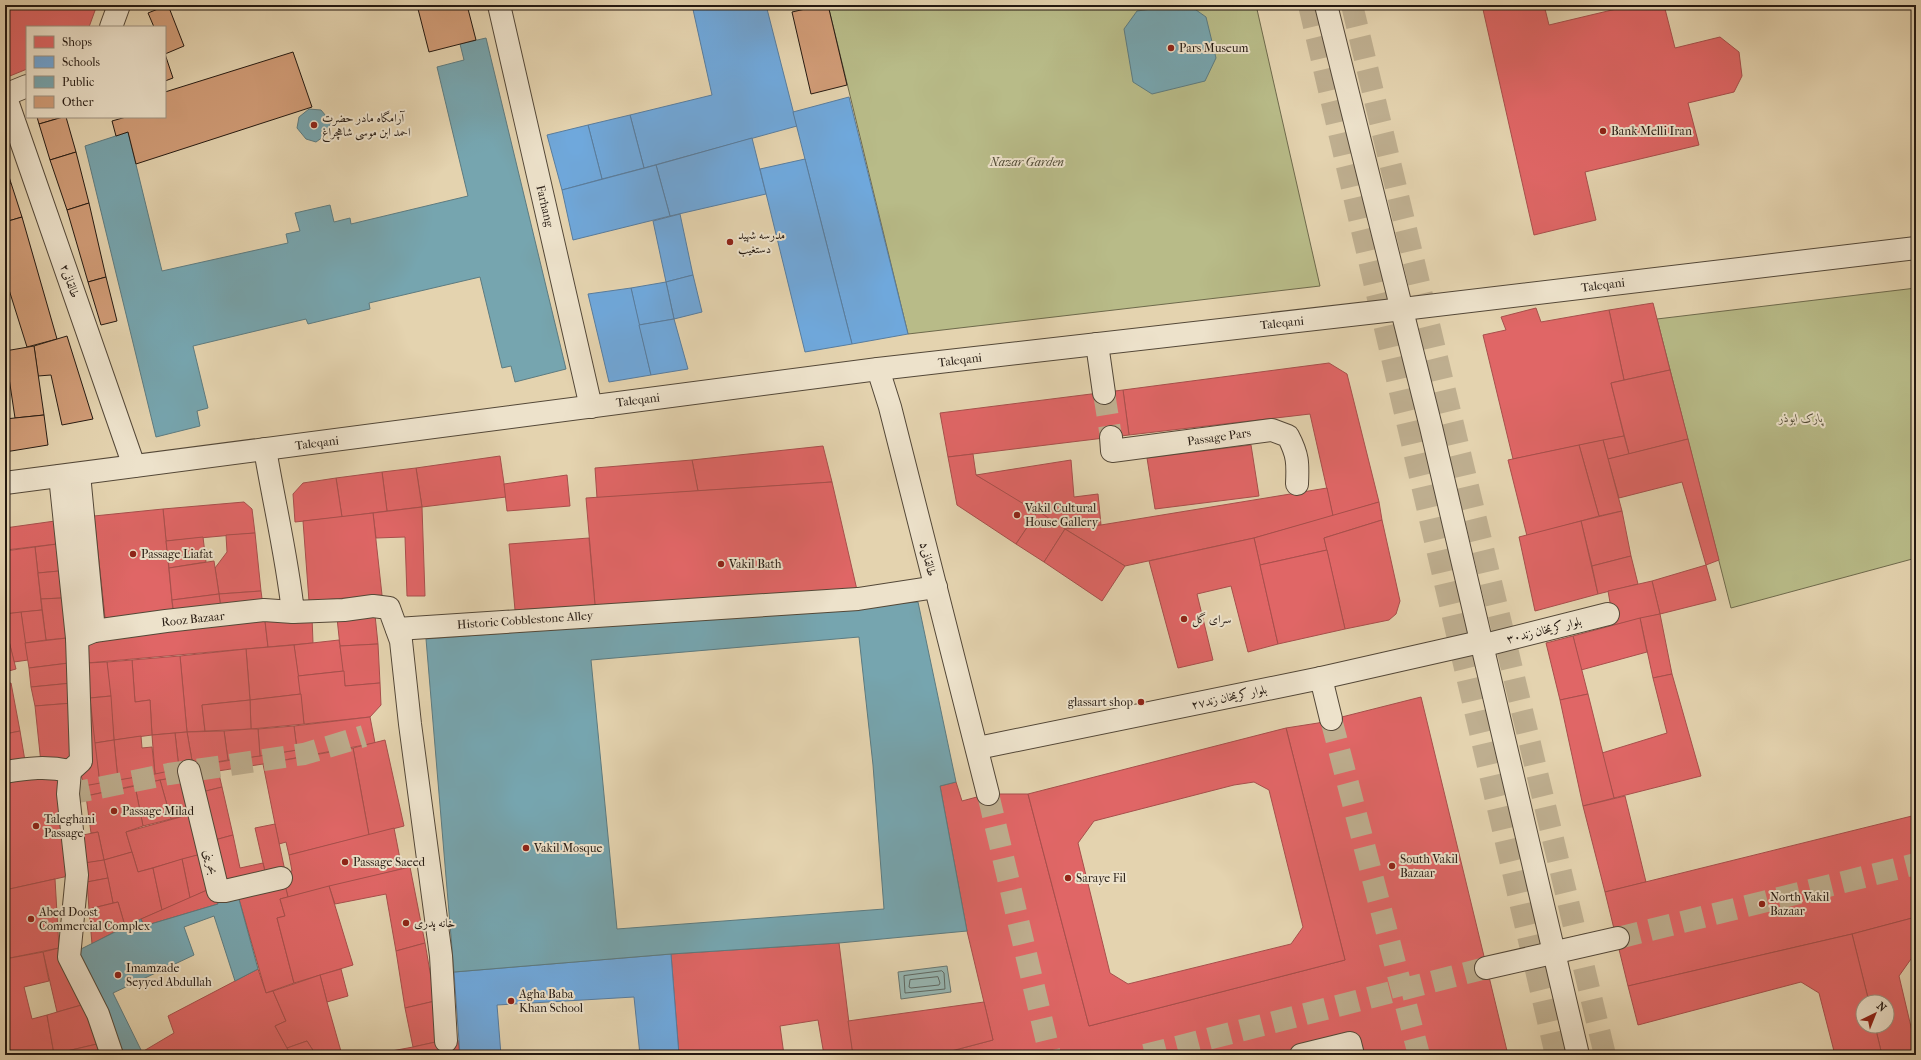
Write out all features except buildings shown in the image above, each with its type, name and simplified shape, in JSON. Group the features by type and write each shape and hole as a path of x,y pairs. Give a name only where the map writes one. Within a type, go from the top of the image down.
{"street":[{"path":"111,26 118,5"},
{"name":"Farhang","path":"499,5 591,407"},
{"path":"1326,5 1403,309 1578,1055"},
{"path":"5,95 26,86"},
{"name":"طالقانی۲","path":"5,95 134,466"},
{"name":"Taleqani","path":"5,483 878,369 1916,248"},
{"path":"1098,344 1104,393"},
{"name":"طالقانی۵","path":"878,369 890,407 978,748 988,794"},
{"name":"Passage Pars","path":"1111,437 1112,451 1272,430 1288,436 1296,450 1298,460 1297,484"},
{"path":"265,449 279,532 288,573 293,612 344,610 373,606 389,608 401,641 410,724 441,956 446,1041"},
{"path":"70,475 85,634 81,761 70,771 68,794 77,875 69,957 98,1014 112,1055"},
{"name":"Historic Cobblestone Alley","path":"397,629 858,599 936,587"},
{"name":"Rooz Bazaar","path":"85,634 264,610 293,612"},
{"name":"بلوار کریمخان زند۳۰","path":"1481,644 1608,614"},
{"name":"بلوار کریمخان زند۲۷","path":"978,748 1481,644"},
{"path":"1321,678 1331,719"},
{"path":"5,772 35,767 55,768 70,771"},
{"name":"بحرینی","path":"189,771 218,891 226,891 281,878"},
{"path":"1486,968 1618,938"},
{"path":"1301,1055 1350,1043 1353,1055"}],"green space":[{"name":"Nazar Garden","path":"828,5 1256,5 1320,286 908,334"},
{"name":"پارک ابوذر","path":"1916,288 1916,558 1731,608 1657,319"}],"water":[{"path":"947,966 951,992 901,999 898,972"}],"tunnel":[{"path":"1309,5 1556,1055"},
{"path":"1352,5 1605,1055"},
{"path":"1104,393 1111,437"},
{"path":"1331,719 1419,1055"},
{"path":"68,794 169,774 304,754 364,736"},
{"path":"988,794 1050,1055"},
{"path":"1618,938 1916,864"},
{"path":"1145,1055 1486,968"}],"place":[{"name":"Pars Museum","path":"1171,48"},
{"name":"آرامگاه مادر حضرت احمد ابن موسی شاهچراغ","path":"314,125"},
{"name":"Bank Melli Iran","path":"1603,131"},
{"name":"مدرسه شهید دستغیب","path":"730,242"},
{"name":"Vakil Cultural House Gallery","path":"1017,515"},
{"name":"Passage Liafat","path":"133,554"},
{"name":"Vakil Bath","path":"721,564"},
{"name":"سرای گل","path":"1184,619"},
{"name":"glassart shop","path":"1141,702"},
{"name":"Passage Milad","path":"114,811"},
{"name":"Taleghani Passage","path":"36,826"},
{"name":"Vakil Mosque","path":"526,848"},
{"name":"Passage Saeed","path":"345,862"},
{"name":"South Vakil Bazaar","path":"1392,866"},
{"name":"Saraye Fil","path":"1068,878"},
{"name":"North Vakil Bazaar","path":"1762,904"},
{"name":"Abed Doost Commercial Complex","path":"31,919"},
{"name":"خانه پدری","path":"406,923"},
{"name":"Imamzade Seyyed Abdullah","path":"118,975"},
{"name":"Agha Baba Khan School","path":"511,1001"}]}
